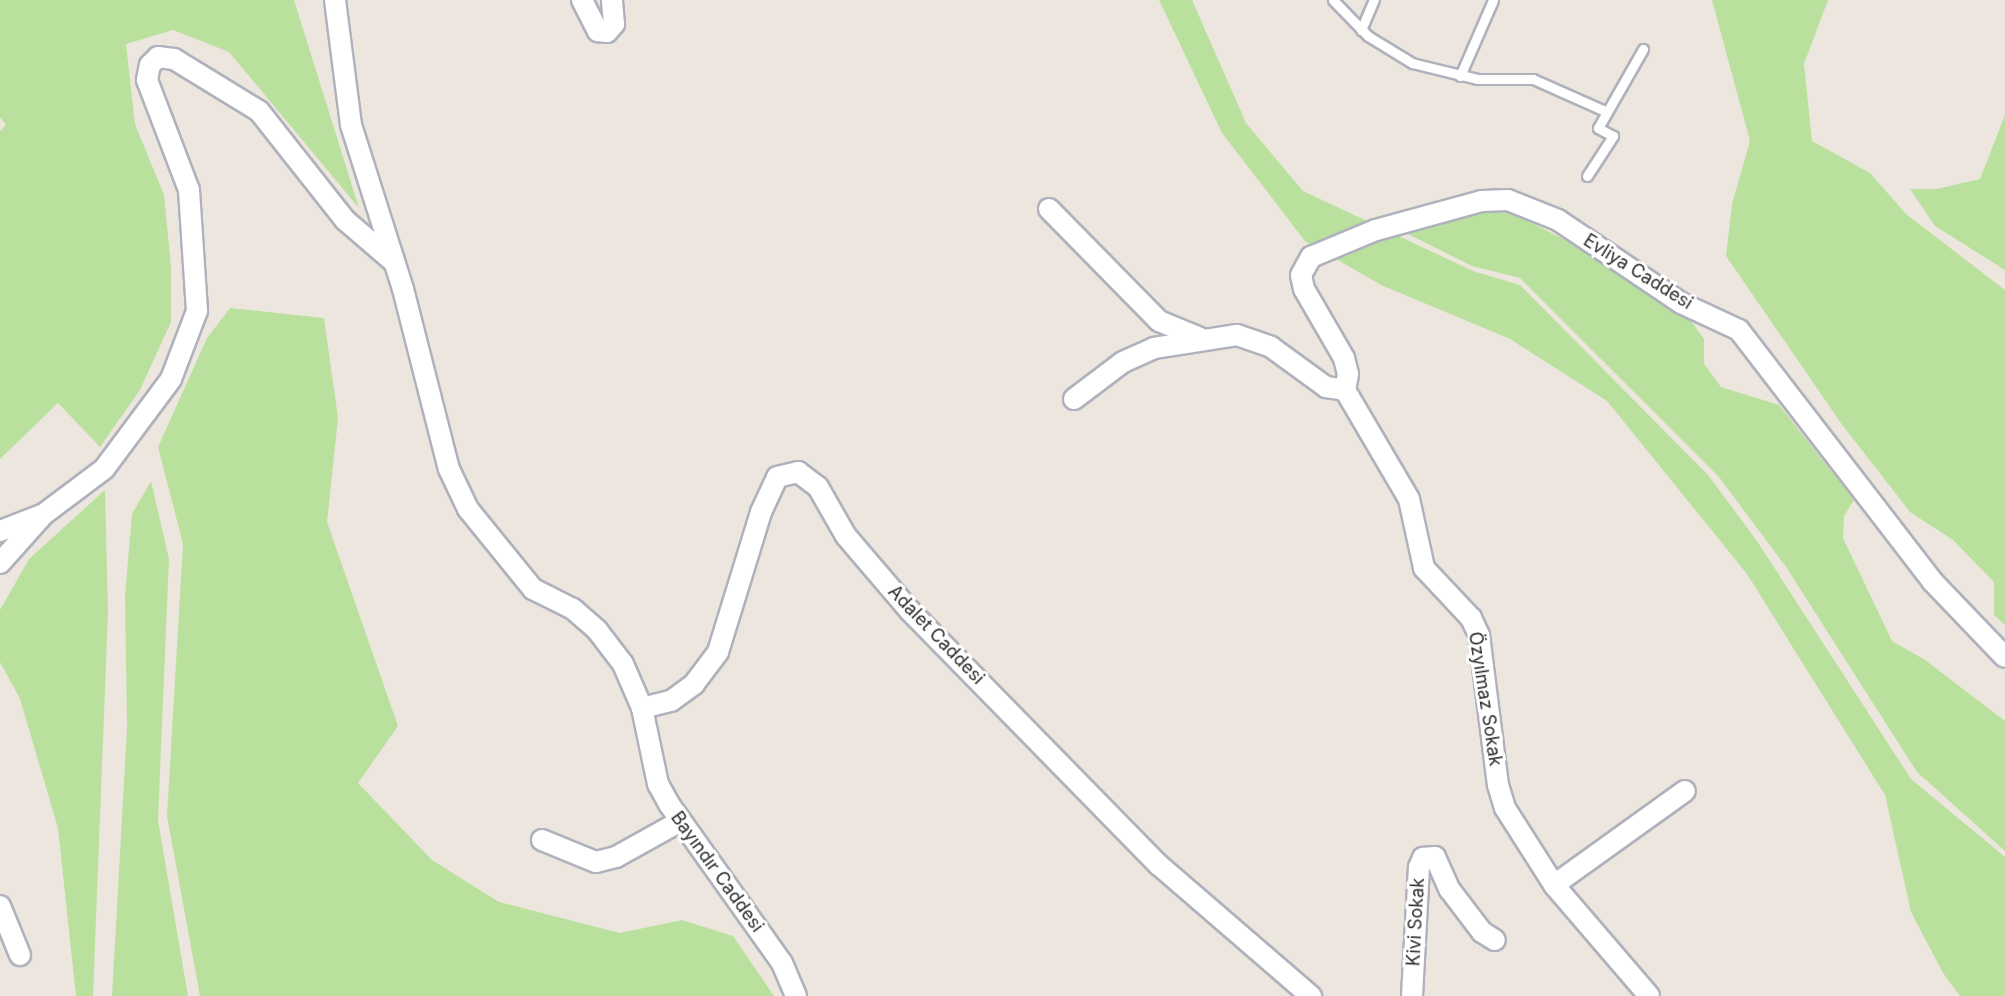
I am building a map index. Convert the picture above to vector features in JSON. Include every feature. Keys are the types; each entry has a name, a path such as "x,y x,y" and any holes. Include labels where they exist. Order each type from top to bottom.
{"street":[{"name":"Bayındır Caddesi","path":"335,0 351,125 394,262 449,469 468,510 533,589 573,609 597,630 622,664 642,708 658,784 679,822 783,963 796,996"},
{"path":"582,0 598,32 607,32 614,24 612,0"},
{"path":"0,563 44,514 104,469 171,379 196,311 189,190 147,80 150,65 158,57 174,59 259,111 345,220 394,262"},
{"name":"Evliya Caddesi","path":"1345,390 1348,374 1344,358 1304,289 1301,275 1311,257 1376,230 1482,201 1508,200 1558,220 1681,303 1739,330 1932,581 2005,657"},
{"path":"1049,209 1159,321 1202,339"},
{"path":"1074,399 1124,362 1154,348 1236,335 1255,340 1326,387 1345,390"},
{"name":"Özyılmaz Sokak","path":"1345,390 1409,499 1424,568 1471,618 1479,635 1498,785 1505,808 1554,885 1649,996"},
{"name":"Adalet Caddesi","path":"642,708 671,700 694,684 718,652 761,512 777,477 798,472 818,487 846,536 910,611 1159,864 1311,996"},
{"path":"0,531 44,514"},
{"path":"1554,885 1685,790"},
{"path":"542,840 596,862 616,857 679,822"},
{"name":"Kivi Sokak","path":"1412,996 1419,867 1423,858 1435,857 1450,890 1482,932 1495,940"},
{"path":"0,906 20,955"}],"lane":[{"path":"1333,0 1361,30 1412,63 1460,76 1533,79 1607,112"},
{"path":"1361,30 1374,0"},
{"path":"1460,76 1494,0"},
{"path":"1587,176 1613,136 1598,128 1643,49"}],"green space":[{"path":"0,0 294,0 359,208 229,52 173,30 126,44 135,124 164,195 171,266 171,322 140,390 100,447 58,403 0,459 0,131 6,125 0,117"},
{"path":"1159,0 1192,0 1246,123 1303,191 1473,271 1520,285 1708,475 1757,541 1911,779 2005,857 2005,996 1960,996 1943,973 1911,912 1885,795 1747,574 1607,401 1510,339 1381,285 1305,241 1222,133"},
{"path":"1712,0 1828,0 1804,64 1812,141 1870,173 1906,214 2005,290 2005,625 1994,615 1994,582 1953,540 1910,512 1843,426 1726,256 1732,204 1750,141"},
{"path":"2005,115 2005,270 1935,226 1910,189 1937,189 1980,179"},
{"path":"1507,210 1563,239 1689,318 1704,339 1704,364 1721,387 1779,405 1854,500 1844,516 1843,538 1892,641 1925,660 2005,721 2005,851 1917,772 1786,567 1719,477 1520,278 1472,266 1402,231 1468,215"},
{"path":"230,308 324,318 338,418 327,522 398,726 358,783 432,860 499,902 620,933 682,920 733,936 774,996 200,996 167,816 183,544 158,447 207,338"},
{"path":"151,481 169,559 158,820 188,996 112,996 127,727 125,596 132,514"},
{"path":"105,490 108,612 93,996 76,996 58,828 20,699 0,662 0,610 29,559"}]}
